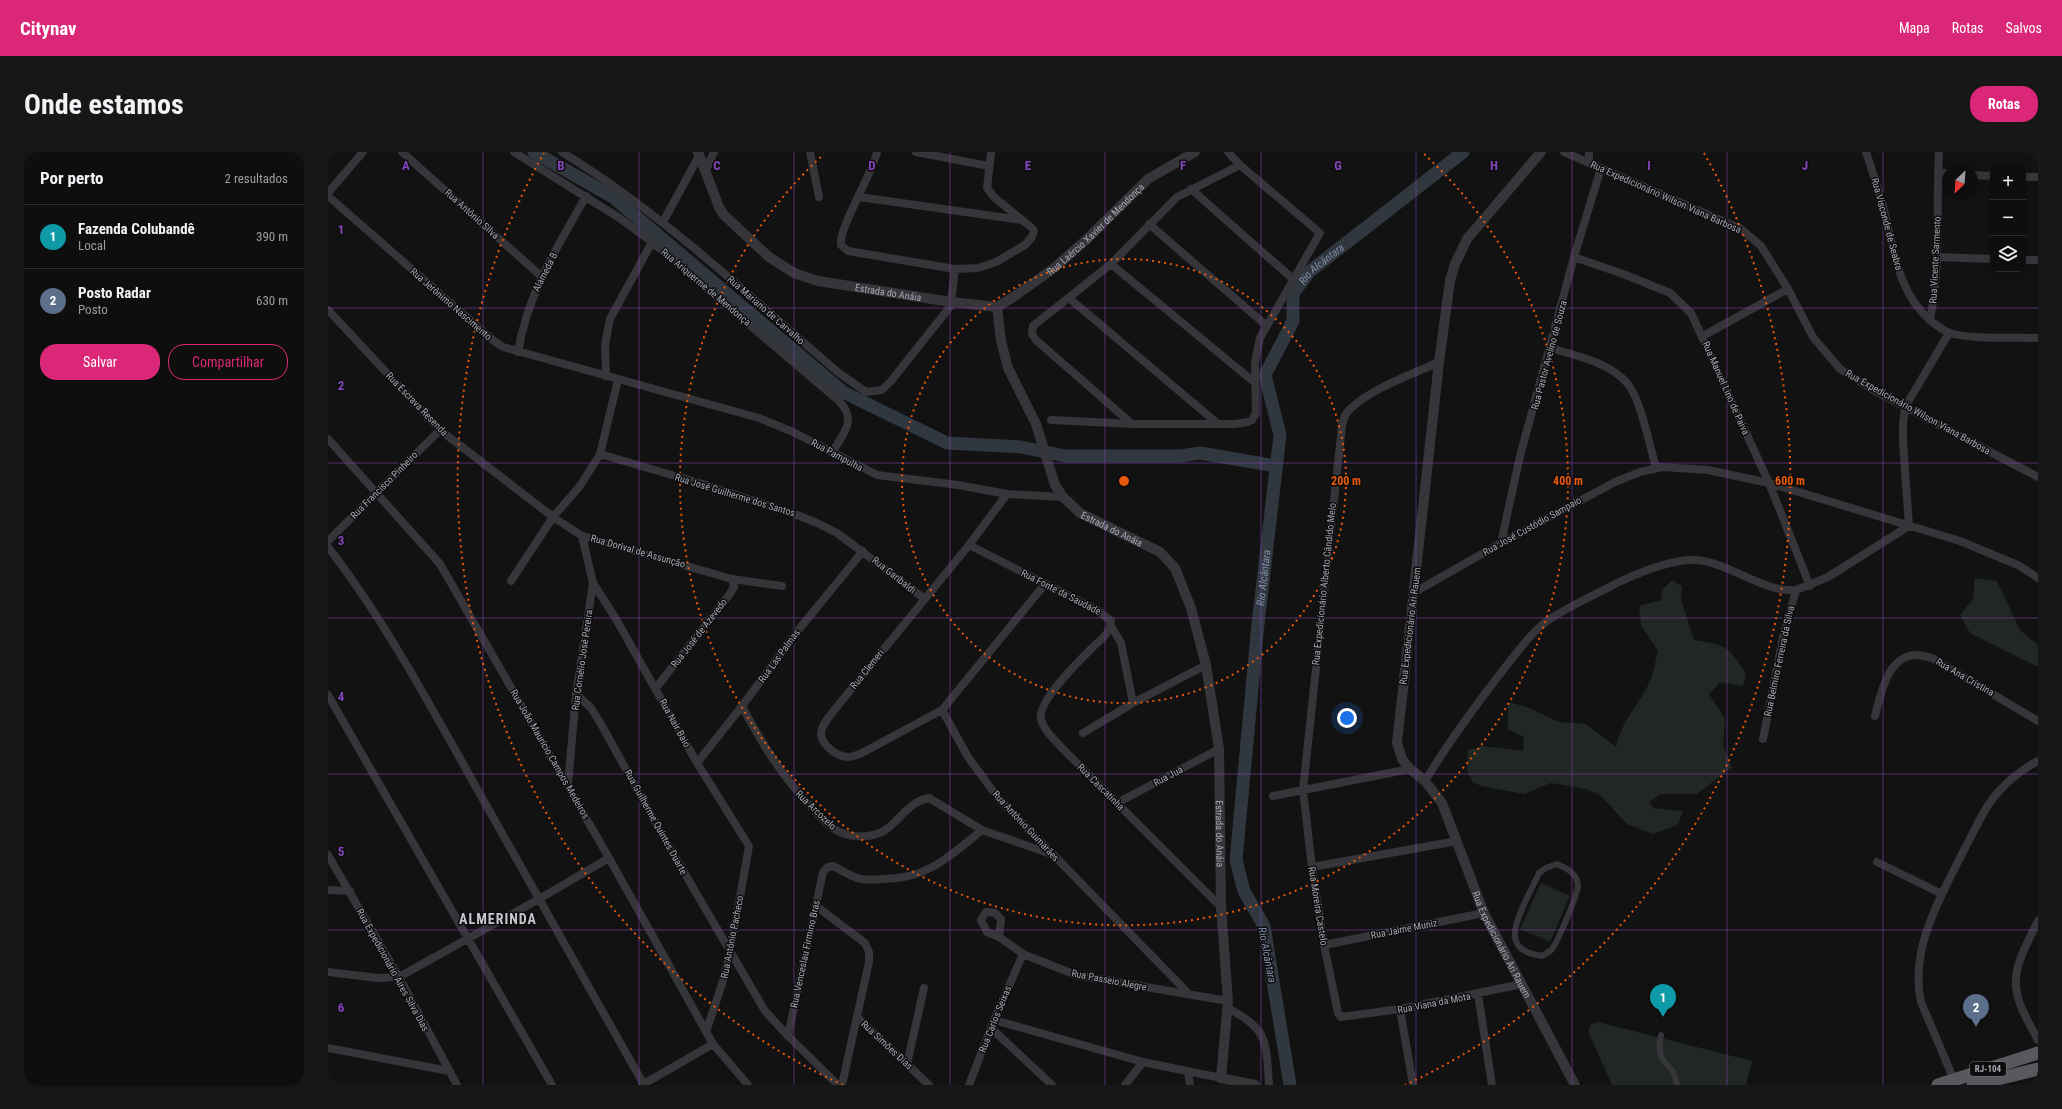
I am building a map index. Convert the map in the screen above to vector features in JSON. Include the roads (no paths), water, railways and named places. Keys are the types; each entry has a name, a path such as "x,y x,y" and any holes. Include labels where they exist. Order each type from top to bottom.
{"highway":[{"name":"RJ-104","path":"1938,1085 2038,1053"},
{"name":"RJ-104","path":"1973,1085 2038,1069"}],"street":[{"path":"328,195 363,152"},
{"name":"Rua Antônio Silva","path":"402,152 542,276"},
{"name":"Rua Ariquerme de Mendonça","path":"514,152 586,196 652,242 824,387 846,408 850,417 849,422 832,453"},
{"name":"Rua Mariano de Carvalho","path":"562,152 606,178 663,222 839,373 866,392 882,390 891,381 952,303"},
{"path":"705,172 714,152"},
{"path":"810,152 819,197"},
{"path":"876,152 859,197 841,234 841,244 844,249 848,251 955,269 978,268 996,262 1025,245 1032,237 1034,231 995,198 987,188 991,152"},
{"path":"916,152 989,166"},
{"path":"1051,420 1132,424 1235,424 1252,420 1257,407 1254,382 1257,350 1260,338 1320,233 1240,165 1228,152"},
{"name":"Rua Expedicionário Ari Rauem","path":"1541,152 1476,226 1460,252 1450,281 1439,362 1397,743 1402,760 1410,769 1425,781 1442,803 1484,913 1576,1085"},
{"name":"Rua Expedicionário Wilson Viana Barbosa","path":"1564,152 1742,229 1762,246 1788,289 1813,337 1840,369 1906,407 2038,477"},
{"path":"1589,152 1589,163"},
{"name":"Rua Visconde de Seabra","path":"1866,152 1884,209 1895,261 1909,294 1930,320 1949,333"},
{"name":"Rua Vicente Sarmento","path":"1930,320 1934,302 1939,152"},
{"name":"Rua Laércio Xavier de Mendonça","path":"997,306 1015,296 1054,268 1086,240 1148,179 1187,153"},
{"path":"663,222 698,154"},
{"name":"Estrada do Anáia","path":"698,154 724,215 769,257 794,273 822,282 952,303 997,306 1001,341 1008,368 1036,424 1055,485 1063,497 1080,513 1160,552 1175,568 1191,608 1206,665 1219,749 1221,907 1227,1004 1221,1078"},
{"path":"1132,424 1036,340 1031,330 1035,322 1069,298 1111,264 1149,224 1178,197 1240,165"},
{"name":"Rua Pastor Avelino de Souza","path":"1501,543 1520,456 1551,348 1574,257 1601,168"},
{"path":"1978,175 1990,176"},
{"path":"2026,177 2038,177"},
{"path":"1191,189 1293,278"},
{"name":"Rua Jerônimo Nascimento","path":"328,195 494,342 518,352 618,380"},
{"name":"Alameda B","path":"518,352 524,319 542,276 586,196"},
{"path":"859,197 1022,220"},
{"path":"1149,224 1267,326"},
{"path":"606,376 605,345 610,318 652,242"},
{"name":"Rua Manuel Lino de Paiva","path":"1574,257 1633,277 1670,293 1691,313 1703,336 1769,483 1810,586"},
{"path":"1936,257 1990,259"},
{"path":"2026,260 2038,260"},
{"path":"1111,264 1254,382"},
{"path":"952,303 955,269"},
{"path":"1703,336 1788,289"},
{"path":"1069,298 1217,423"},
{"name":"Rua Escrava Resenda","path":"328,310 440,430 553,517"},
{"path":"1909,526 1903,442 1903,425 1906,407 1949,333 2038,338"},
{"path":"1551,348 1602,365 1626,382 1635,396 1656,467"},
{"name":"Rua Expedicionário Alberto Cândido Melo","path":"1303,790 1327,550 1343,421 1350,410 1363,399 1392,383 1439,362"},
{"path":"511,581 553,517 580,486 600,454 618,380"},
{"name":"Rua Pampulha","path":"618,380 759,418 793,432 877,475 958,485 1007,494 1063,497"},
{"name":"Rua Francisco Pinheiro","path":"328,541 440,430"},
{"name":"Rua João Maurício Campos Medeiros","path":"328,439 440,564 609,858 713,1044 748,1085"},
{"name":"Rua José Guilherme dos Santos","path":"600,454 706,485 798,515 836,533 863,552"},
{"name":"Rua José Custódio Sampaio","path":"1414,592 1501,543 1615,482 1656,467 1684,467 1708,470 1769,483 1909,526"},
{"name":"Rua Clemeri","path":"942,710 854,756 847,757 834,752 824,741 821,733 824,725 835,709 969,545 1007,494"},
{"name":"Rua Dorival de Assunção","path":"553,517 582,536 730,578 782,586"},
{"path":"1425,781 1458,730 1527,640 1550,619 1580,602 1631,577 1659,567 1694,560 1716,565 1781,590 1796,590 1810,586 1828,577 1909,526 1960,541 2020,566 2038,578"},
{"name":"Rua Cornélio José Pereira","path":"568,786 576,694 593,583 582,536"},
{"name":"Rua Fonte da Saudade","path":"969,545 1108,617 1112,622 1111,626 1121,643 1133,703"},
{"path":"328,547 349,574 442,726 643,1085 713,1044"},
{"name":"Rua Garibaldi","path":"863,552 925,599"},
{"name":"Rua Las Palmas","path":"697,763 742,706 800,628 863,552"},
{"name":"Rua José de Azevedo","path":"656,688 729,595 734,587 730,578"},
{"name":"Rua Nair Baio","path":"593,583 616,618 697,763 747,840 749,846 746,864"},
{"path":"942,710 1045,584"},
{"name":"Rua Belmiro Ferreira da Silva","path":"1763,739 1781,644 1796,590"},
{"name":"Rua Cascatinha","path":"1111,626 1107,634 1084,656 1047,698 1041,711 1041,719 1045,728 1063,749 1221,907"},
{"name":"Rua Ana Cristina","path":"1875,716 1884,685 1892,668 1903,658 1916,655 1932,658 2038,721"},
{"path":"1083,733 1133,703 1206,665"},
{"name":"Rua Guilherme Quintes Duarte","path":"576,694 591,708 601,724 730,953 765,1011 838,1085"},
{"path":"328,695 552,1085"},
{"name":"Rua Arcozelo","path":"742,706 767,752 781,773 810,806 836,830 859,837 875,835 888,829 913,803 928,798 982,830 1052,854"},
{"name":"Rua Antônio Guimarães","path":"942,710 968,757 998,798 1189,994"},
{"name":"Rua Juá","path":"1117,803 1219,749"},
{"path":"1954,1080 1921,1002 1918,977 1924,941 1942,894 1983,814 1999,791 2019,771 2038,761"},
{"path":"1273,796 1410,769"},
{"name":"Rua Moreira Castelo","path":"1303,790 1312,867 1324,945 1338,1013 1345,1017"},
{"name":"Rua Venceslau Firmino Bras","path":"788,1036 825,868 831,866 859,879 867,880 914,876 926,871 943,860 982,830"},
{"path":"1312,867 1456,841"},
{"name":"Rua Expedicionário Aires Silva Dias","path":"328,855 399,977 457,1085"},
{"path":"328,972 378,978 399,977 539,900 609,858"},
{"path":"1877,862 1942,894"},
{"name":"Rua Antônio Pacheco","path":"706,1032 722,984 730,953 746,864"},
{"path":"1557,864 1565,867 1574,874 1578,884 1576,897 1552,949 1542,956 1529,954 1520,947 1515,937 1517,924 1539,873 1546,868 1557,864"},
{"path":"328,890 350,891"},
{"name":"Rua Simões Dias","path":"816,906 867,946 869,962 857,1018 929,1085"},
{"name":"Rua Jaime Muniz","path":"1324,945 1484,913"},
{"path":"2038,922 2019,966 2016,985 2018,996 2038,1040"},
{"name":"Rua Passeio Alegre","path":"999,937 1023,954 1076,975 1189,994 1227,1004 1241,1014 1263,1035 1270,1085"},
{"name":"Rua Carlos Seixas","path":"969,1085 992,1024 1023,954"},
{"name":"Rua Viana da Mota","path":"1345,1017 1400,1010 1522,984"},
{"path":"908,1064 924,988"},
{"path":"1478,994 1492,1085"},
{"path":"1400,1010 1413,1085"},
{"path":"842,1085 857,1018"},
{"path":"992,1024 1143,1062 1256,1085"},
{"path":"992,1024 1052,1085"},
{"path":"1661,1035 1658,1048 1660,1056 1676,1076 1677,1085"},
{"path":"328,1048 449,1071"},
{"path":"1125,1085 1143,1062"},
{"path":"1188,1071 1190,1085"}],"waterway":[{"path":"534,152 613,197 843,392 947,443 1021,447 1065,456 1181,456 1200,453 1276,466"},
{"name":"Rio Alcântara","path":"1290,1085 1264,926 1244,891 1236,860 1258,624 1280,435 1265,375 1293,321 1293,294 1309,272 1463,152"}],"place":[{"name":"Fazenda Colubandê","path":"1663,1017"},
{"name":"Posto Radar","path":"1976,1027"}],"district":[{"name":"ALMERINDA","path":"498,919"}]}
